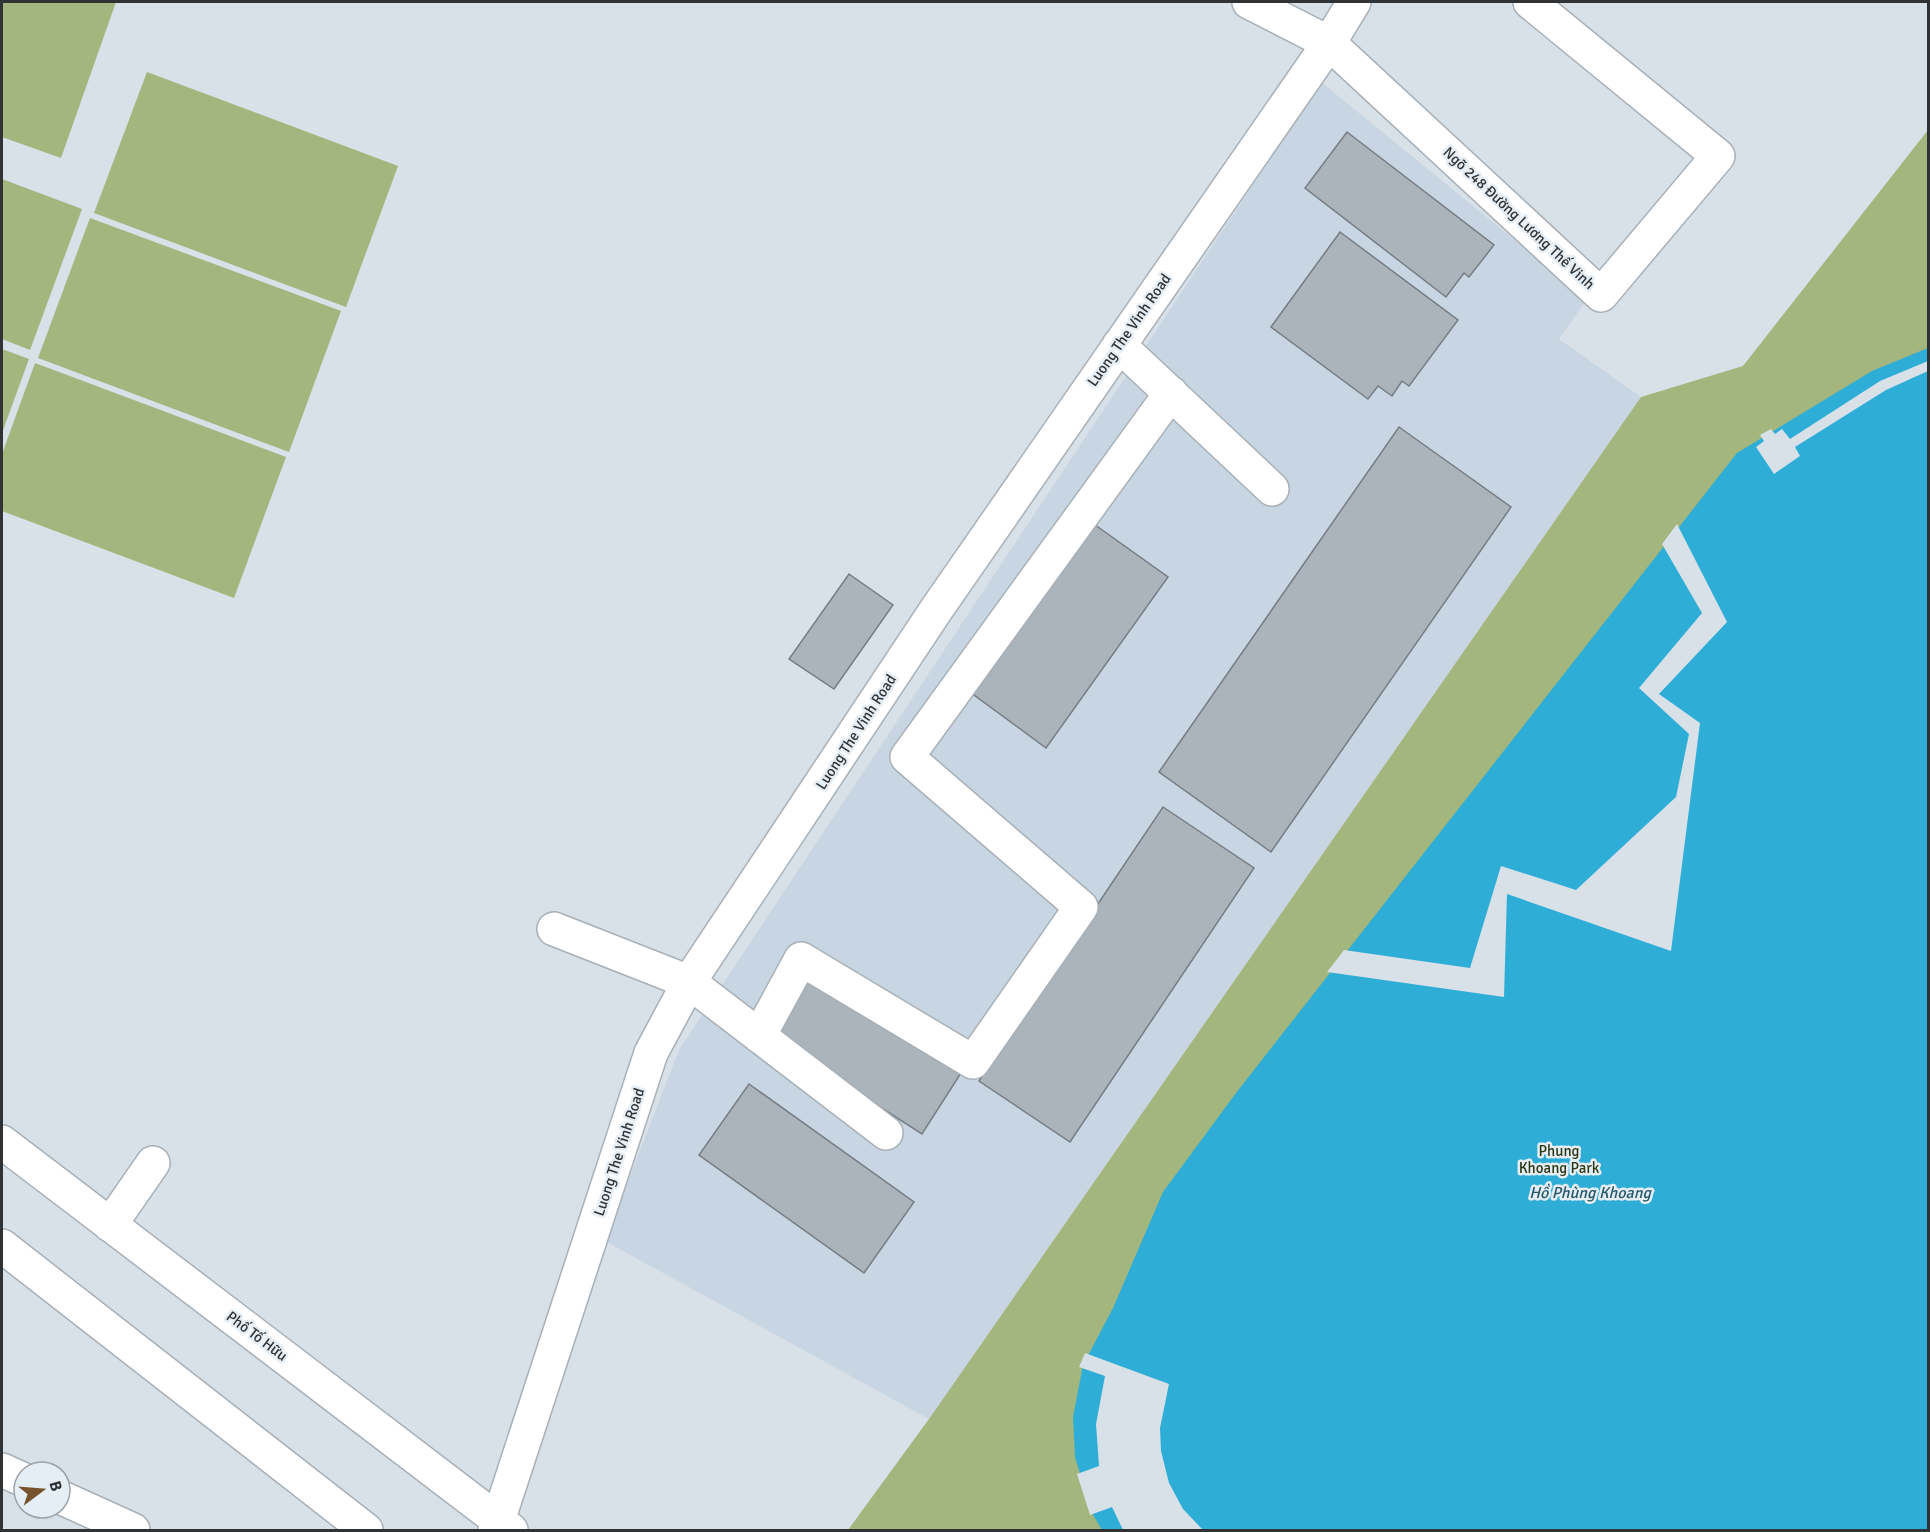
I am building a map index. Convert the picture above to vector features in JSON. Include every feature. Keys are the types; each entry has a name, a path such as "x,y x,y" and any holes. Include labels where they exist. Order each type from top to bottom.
{"street":[{"path":"1250,2 1329,44"},
{"name":"Luong The Vinh Road","path":"501,1527 651,1053 689,982 936,610 1329,44 1354,2"},
{"name":"Ngõ 248 Đường Lương Thế Vinh","path":"1329,44 1601,295 1718,156 1530,2"},
{"path":"1119,345 1272,489"},
{"path":"759,1036 801,959 973,1062 1081,907 907,757 1171,393"},
{"path":"554,929 689,982 886,1133"},
{"name":"Phố Tố Hữu","path":"2,1142 501,1527"},
{"path":"110,1225 153,1162"},
{"path":"2,1246 366,1530"},
{"path":"72,1502 133,1530"}],"shaded area":[{"path":"1321,82 1587,299 1559,339 1641,397 929,1419 605,1241 679,1050"}],"green space":[{"path":"2,2 116,2 61,158 2,137"},
{"path":"147,72 398,166 346,307 94,213"},
{"name":"Hồ Phùng Khoang","path":"1928,130 1928,1530 848,1530 929,1419 1641,397 1743,366"},
{"path":"2,179 82,209 30,350 2,339"},
{"path":"90,218 341,311 289,452 38,358"},
{"path":"2,349 29,359 2,433"},
{"path":"35,363 286,457 234,598 2,511 2,454"}],"water":[{"name":"Hồ Phùng Khoang","path":"1928,348 1928,1530 1102,1530 1092,1513 1075,1457 1073,1417 1083,1365 1113,1308 1163,1192 1236,1093 1737,453 1872,371"}],"pier":[{"path":"1928,361 1928,371 1886,390 1795,447 1800,456 1774,474 1756,447 1764,441 1760,435 1771,429 1775,434 1782,429 1790,439 1880,381"},
{"path":"1677,524 1727,622 1659,694 1700,723 1671,951 1507,894 1504,997 1327,972 1344,950 1470,968 1501,866 1576,890 1676,797 1689,734 1639,688 1702,613 1662,544"},
{"path":"1085,1353 1169,1384 1160,1428 1161,1451 1169,1483 1183,1509 1203,1530 1123,1530 1112,1507 1090,1515 1077,1474 1099,1466 1096,1424 1105,1376 1079,1367"}],"building":[{"path":"1347,132 1494,245 1469,277 1464,273 1446,297 1305,188"},
{"path":"1340,232 1458,320 1409,386 1402,381 1392,396 1378,386 1368,399 1271,327"},
{"path":"1399,427 1511,507 1271,852 1159,772"},
{"path":"1091,522 1168,577 1046,748 970,692"},
{"path":"849,574 893,605 834,689 789,659"},
{"path":"1163,807 1254,868 1070,1142 979,1081"},
{"path":"810,975 961,1073 922,1134 771,1037"},
{"path":"749,1084 914,1202 864,1273 699,1155"}],"park label":[{"name":"Phung Khoang Park","path":"1559,1160"}]}
